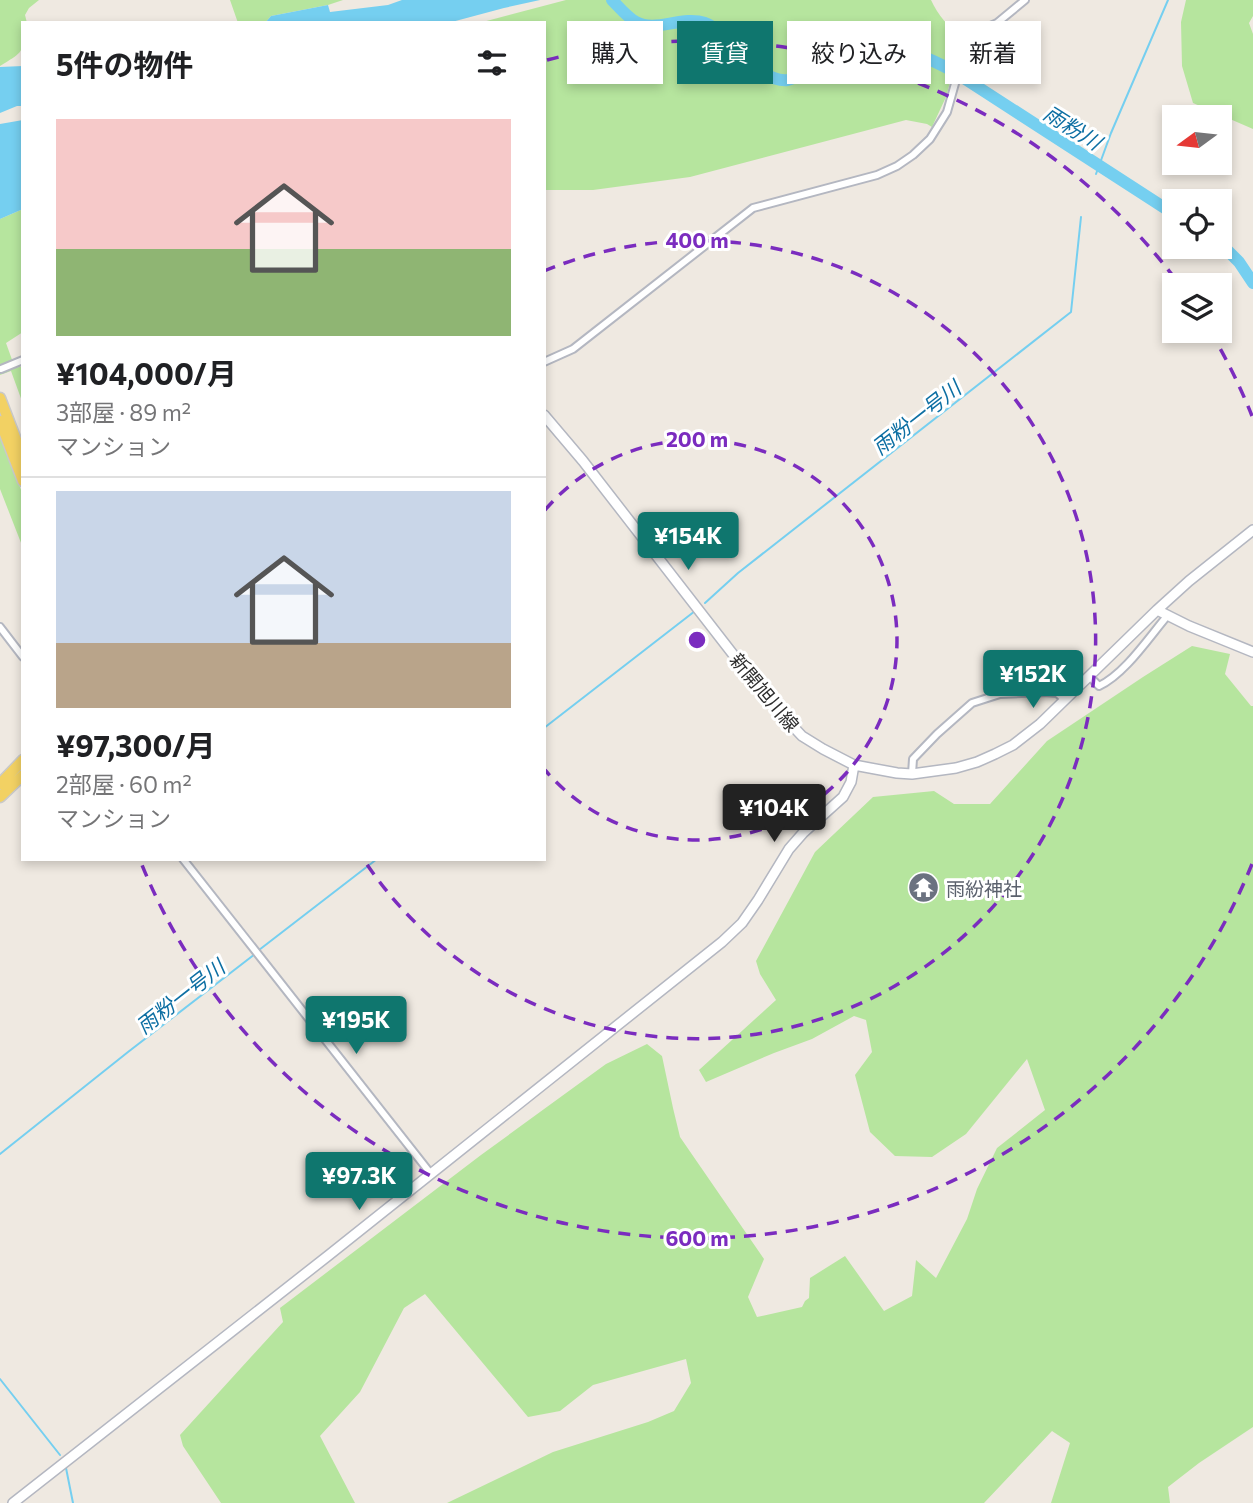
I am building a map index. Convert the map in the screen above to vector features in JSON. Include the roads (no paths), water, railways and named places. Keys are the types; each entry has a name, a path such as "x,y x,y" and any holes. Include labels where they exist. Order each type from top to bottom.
{"main road":[{"path":"0,398 21,453"},
{"path":"0,421 21,476"},
{"path":"0,784 21,763"},
{"path":"0,797 21,777"}],"street":[{"path":"546,361 573,349 753,208 867,178 897,166 913,155 930,139 950,106 965,48 971,37 997,23 1025,0"},
{"path":"1,369 21,361"},
{"name":"新開旭川線","path":"546,417 583,461 776,710 802,736 823,749 854,765 897,773 912,774 956,768 995,754 1013,744 1040,724 1189,581 1253,530"},
{"path":"1157,610 1253,652"},
{"path":"1089,676 1099,685 1109,681 1168,615"},
{"path":"0,627 21,654"},
{"path":"912,774 913,759 972,703 1000,694 1044,692 1057,694 1065,700"},
{"path":"13,1503 722,942 743,923 789,849 843,797 854,765"},
{"path":"185,861 431,1174"}],"water":[{"path":"402,0 540,0 455,21 267,21 271,16 328,5 330,12 388,5"},
{"path":"21,66 21,106 0,113 0,67"},
{"path":"21,120 21,210 0,219 0,124"}],"waterway":[{"name":"雨粉川","path":"612,0 629,17 644,25 687,21 705,23 726,37 763,72 778,79 788,80 868,53 885,51 918,55 953,71 1162,206"},
{"name":"雨粉一号川","path":"1096,174 1168,0"},
{"name":"雨粉一号川","path":"705,603 738,573 1071,312 1081,217"},
{"name":"雨粉川","path":"1232,255 1253,283"},
{"name":"雨粉一号川","path":"546,726 695,611"},
{"name":"雨粉一号川","path":"259,950 374,861"},
{"name":"雨粉一号川","path":"0,1154 255,954"},
{"path":"0,1379 60,1455"},
{"path":"66,1468 73,1503"}],"place":[{"name":"雨紛神社","path":"923,888"}]}
